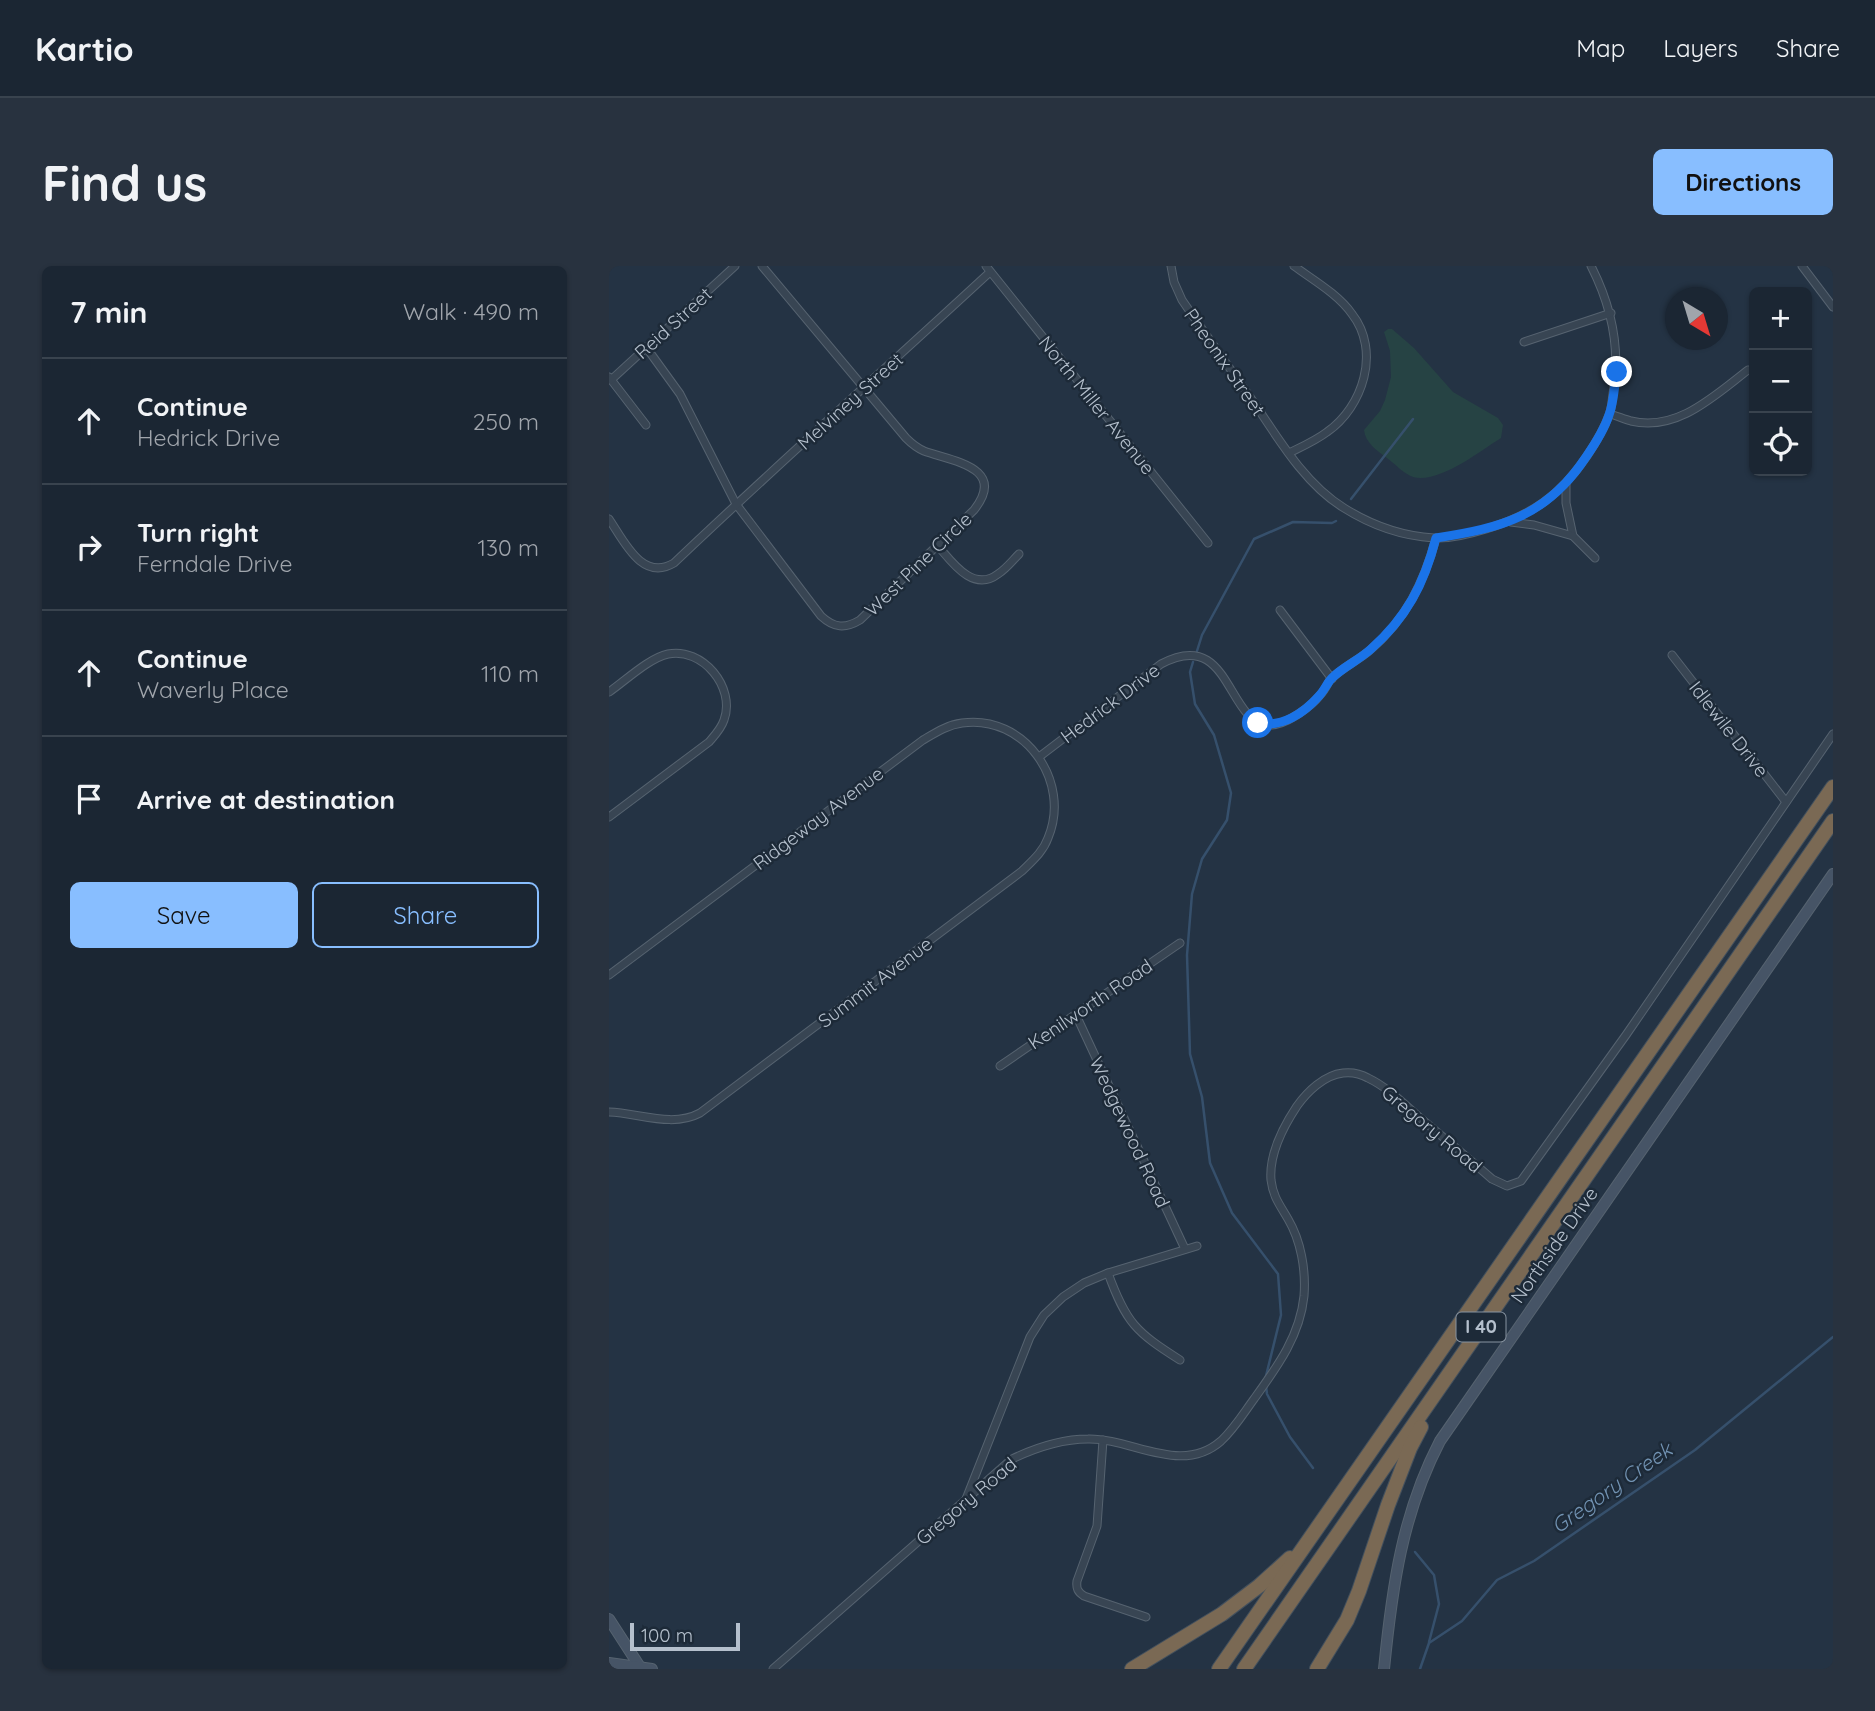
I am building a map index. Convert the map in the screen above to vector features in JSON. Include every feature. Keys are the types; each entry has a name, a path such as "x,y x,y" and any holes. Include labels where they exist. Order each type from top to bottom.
{"highway":[{"name":"I 40","path":"1219,1669 1833,787"},
{"name":"I 40","path":"1244,1669 1833,821"},
{"path":"1317,1669 1347,1620 1410,1448 1438,1394 1471,1342"},
{"path":"1132,1669 1222,1614 1259,1586 1293,1555 1323,1520"}],"street":[{"name":"Reid Street","path":"610,378 735,266"},
{"name":"West Pine Circle","path":"646,347 680,394 736,504 821,616 829,624 840,627 860,620 974,510 982,500 984,488 981,477 974,467 914,446 906,439 762,266"},
{"name":"Pheonix Street","path":"1171,266 1182,300 1289,453 1313,482 1342,507 1371,523 1403,533 1436,538 1473,533 1510,522"},
{"path":"1289,453 1328,431 1346,413 1360,391 1367,367 1367,347 1352,313 1294,266"},
{"path":"1510,522 1544,503 1566,484 1595,443 1610,414 1617,372 1616,342 1611,313 1591,266"},
{"path":"1803,266 1833,307"},
{"name":"Melviney Street","path":"609,519 643,564 657,569 674,563 864,389 988,269"},
{"name":"North Miller Avenue","path":"988,269 1208,543"},
{"path":"1524,342 1611,313"},
{"path":"1610,414 1632,421 1655,423 1678,418 1698,407 1748,370"},
{"path":"610,378 646,425"},
{"path":"1566,484 1566,503 1573,536"},
{"path":"1510,522 1534,525 1573,536 1595,558"},
{"name":"Hedrick Drive","path":"1039,757 1161,664 1174,657 1187,655 1201,657 1213,664 1248,715 1258,723 1271,726 1290,719 1306,709 1321,695 1332,679 1369,651 1404,615 1428,567 1436,538"},
{"path":"938,546 967,577 985,580 995,577 1019,554"},
{"path":"1280,610 1332,679"},
{"path":"609,692 651,661 667,654 683,653 699,659 712,670 724,691 727,705 725,719 709,742 609,817"},
{"name":"Idlewile Drive","path":"1672,655 1786,802"},
{"name":"Ridgeway Avenue","path":"609,975 941,729 963,723 985,723 1006,729 1024,741 1039,757"},
{"name":"Gregory Road","path":"773,1669 1004,1465 1028,1451 1074,1440 1103,1440 1181,1456 1201,1452 1218,1443 1233,1429 1277,1367 1300,1320 1304,1268 1298,1243 1273,1192 1271,1177 1275,1150 1285,1126 1299,1103 1329,1076 1357,1073 1371,1079 1492,1179 1507,1186 1521,1181 1626,1035 1833,734"},
{"name":"Summit Avenue","path":"609,1112 674,1121 700,1113 1022,872 1037,857 1048,838 1054,818 1055,796 1049,775 1039,757"},
{"name":"Northside Drive","path":"1384,1669 1395,1574 1426,1467 1440,1441 1833,874"},
{"name":"Kenilworth Road","path":"1000,1066 1180,943"},
{"name":"Wedgewood Road","path":"1076,1015 1185,1249"},
{"path":"965,1500 1030,1337 1044,1315 1063,1297 1084,1283 1197,1246"},
{"path":"1108,1273 1126,1315 1138,1331 1180,1360"},
{"path":"1103,1440 1097,1526 1076,1587 1084,1596 1146,1617"},
{"path":"609,1619 644,1668"},
{"path":"609,1663 644,1668"}],"green space":[{"path":"1392,329 1414,348 1453,392 1498,418 1503,425 1501,438 1459,465 1435,476 1423,478 1406,474 1376,449 1369,442 1364,430 1380,411 1391,377 1390,351 1384,332"}],"waterway":[{"path":"1351,499 1413,419"},
{"path":"1197,651 1202,635 1254,539 1293,522 1336,521"},
{"path":"1193,662 1190,672 1195,704 1214,735 1231,793 1227,820 1202,859 1192,894 1187,955 1190,1054 1202,1097 1210,1163 1232,1213 1278,1274 1281,1315 1265,1380"},
{"name":"Gregory Creek","path":"1420,1669 1429,1643 1462,1621 1497,1580 1534,1561 1695,1450 1833,1337"},
{"path":"1266,1386 1267,1394 1290,1437 1313,1468"},
{"path":"1415,1552 1434,1575 1439,1604 1429,1642"}],"route":[{"path":"1258,723 1271,726 1306,709 1321,695 1332,679 1387,634 1404,615 1417,592 1436,538 1473,533 1510,522 1544,503 1566,484 1595,443 1610,414 1617,372"}]}
